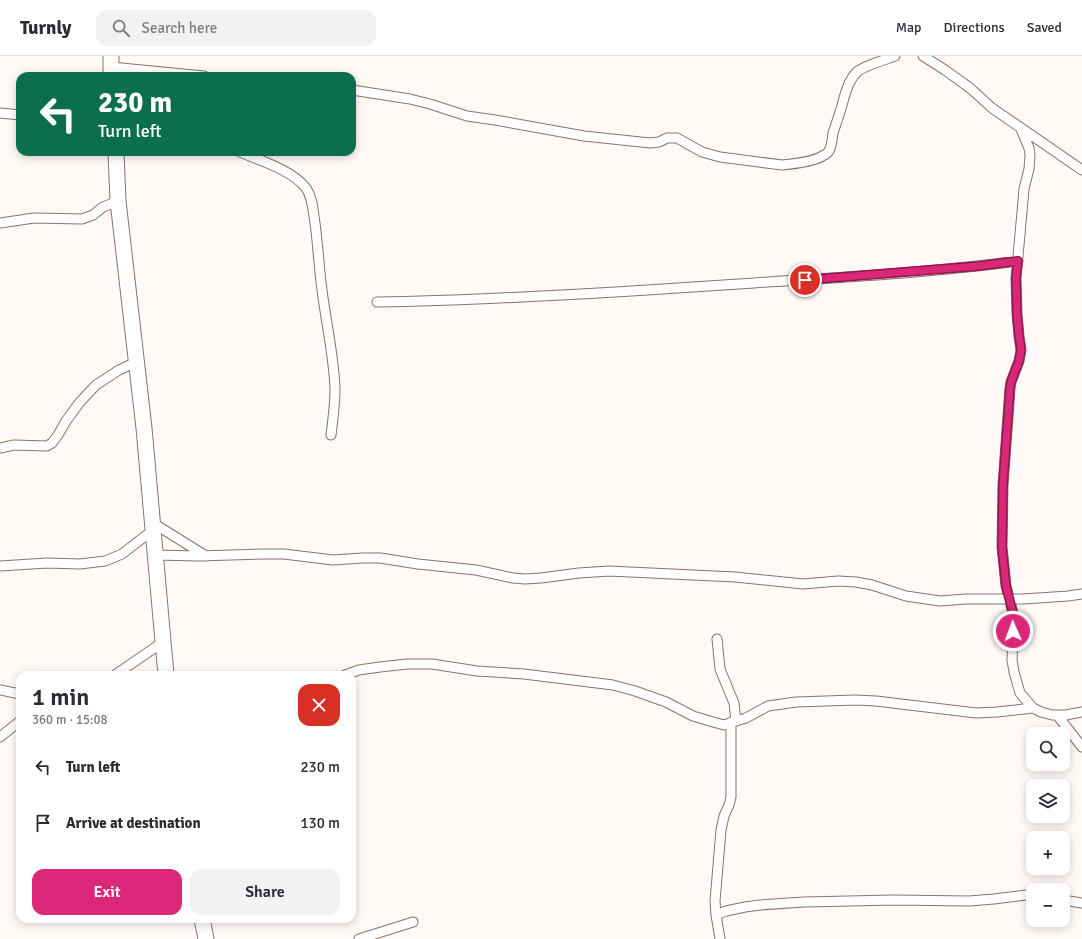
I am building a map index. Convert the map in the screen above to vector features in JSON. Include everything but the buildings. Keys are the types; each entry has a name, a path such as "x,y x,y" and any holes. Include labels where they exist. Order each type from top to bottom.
{"main road":[{"path":"116,156 118,201 144,428 166,671"},
{"path":"203,923 206,939"}],"street":[{"path":"879,56 892,57"},
{"path":"923,56 946,70 970,88 992,108 1082,170"},
{"path":"356,91 410,99 467,116 584,136 650,143 659,142 667,138 676,138 702,152 720,157 782,165 820,158 825,155 831,146 846,92 852,77 866,66 892,57"},
{"path":"111,66 167,72"},
{"path":"0,113 16,115"},
{"path":"1022,129 1030,155 1022,204 1016,278 1017,314 1021,350 1019,361 1012,376 1010,388 1003,485 1002,547 1006,586 1014,617 1012,660 1020,693 1033,708 1052,715 1082,712"},
{"path":"249,156 294,176 305,187 311,198 335,388 331,434"},
{"path":"0,223 34,218 82,219 103,207 118,201"},
{"path":"377,302 522,298 707,287 897,273 1018,261"},
{"path":"0,448 14,445 47,446 52,443 80,402 96,385 119,370 136,362"},
{"path":"0,566 47,563 80,564 105,561 122,554 153,526 206,556"},
{"path":"155,555 206,556 284,554 333,560 380,558 418,564 476,570 525,579 609,571 735,577 803,584 838,581 856,582 872,585 906,596 940,601 966,599 1030,599 1082,594"},
{"path":"717,639 720,669 734,703 731,797 721,830 715,901 720,939"},
{"path":"122,671 163,642"},
{"path":"356,671 407,664 432,664 477,671 524,674 612,685 636,691 666,702 693,716 724,725 746,718 768,706 796,702 862,700 976,713 1033,708"},
{"path":"0,690 16,693"},
{"path":"1058,715 1082,747"},
{"path":"0,737 16,723"},
{"path":"716,915 745,907 804,902 900,900 963,901 994,900 1026,895"},
{"path":"1070,901 1082,903"},
{"path":"359,939 413,922"}],"route":[{"path":"805,280 979,266 1018,261 1016,278 1017,314 1021,350 1010,388 1003,485 1002,547 1006,586 1014,617 1013,631"}]}
